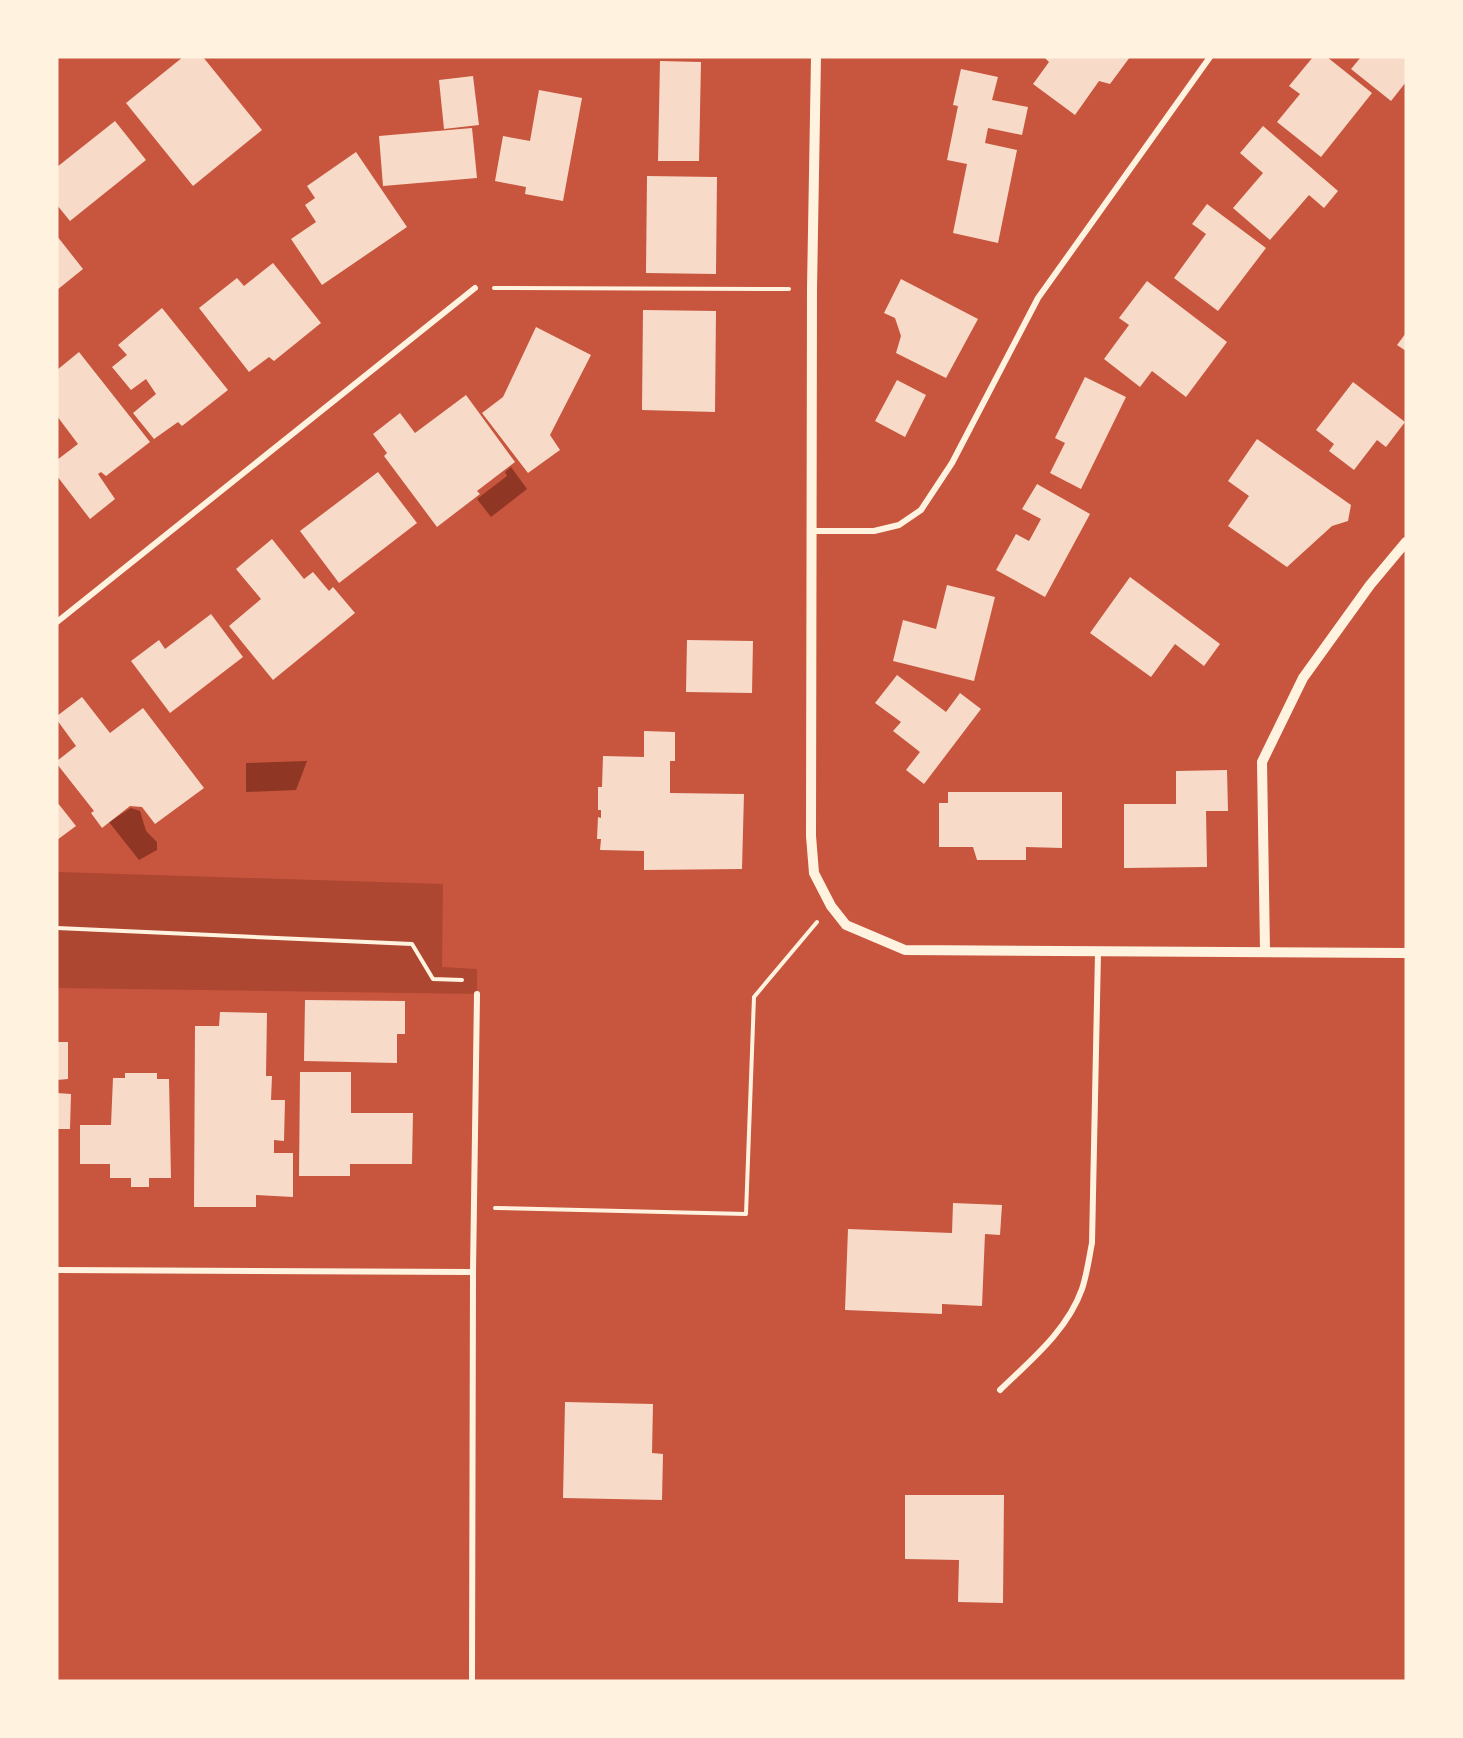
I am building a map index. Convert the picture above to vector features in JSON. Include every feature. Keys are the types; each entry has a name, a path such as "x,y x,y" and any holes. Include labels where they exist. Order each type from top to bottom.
{"street":[{"path":"816,57 812,289 811,836 814,873 831,906 846,924 905,950 1098,953 1265,951 1406,953"},
{"path":"812,531 874,531 899,525 921,510 952,464 1038,298 1210,57"},
{"path":"57,622 475,288"},
{"path":"1265,951 1262,762 1303,678 1370,585 1406,542"},
{"path":"1000,1390 1049,1344 1073,1308 1082,1288 1092,1243 1098,953"},
{"path":"472,1681 473,1272 477,994"},
{"path":"57,1270 473,1272"}],"path":[{"path":"475,288 812,289"},
{"path":"475,1208 746,1214 754,997 831,906"},
{"path":"57,928 412,944 433,979 471,980 477,994"}],"shaded area":[{"path":"511,467 527,489 491,517 477,499 507,476 505,472"},
{"path":"307,761 296,790 246,792 246,763"},
{"path":"131,808 140,811 146,831 157,842 157,850 139,860 109,822"},
{"path":"57,872 443,884 442,967 477,969 477,994 57,988"}],"building":[{"path":"183,57 203,57 262,130 193,186 126,103"},
{"path":"1044,57 1130,57 1110,84 1099,81 1075,115 1033,84 1049,62"},
{"path":"1313,57 1327,57 1372,93 1321,157 1277,122 1300,94 1289,86"},
{"path":"1361,57 1406,57 1406,82 1391,101 1351,69"},
{"path":"660,61 701,62 699,161 658,161"},
{"path":"961,69 998,77 992,100 1028,107 1022,135 988,128 985,143 1017,150 998,243 953,233 967,164 947,160 958,106 953,105"},
{"path":"473,76 479,125 444,129 439,80"},
{"path":"539,90 582,98 563,201 525,194 526,187 495,181 503,136 530,141"},
{"path":"115,121 146,160 70,221 57,205 57,167"},
{"path":"1263,126 1338,191 1324,208 1309,195 1270,240 1233,208 1263,173 1240,153"},
{"path":"472,128 477,178 383,186 379,136"},
{"path":"356,152 407,227 322,285 291,239 316,222 305,205 315,198 307,186"},
{"path":"647,176 717,177 716,274 646,273"},
{"path":"1207,204 1266,248 1218,311 1174,278 1206,234 1192,224"},
{"path":"57,236 83,269 57,290"},
{"path":"273,263 321,323 274,361 269,357 249,372 199,308 237,278 244,286"},
{"path":"901,279 978,319 946,378 896,353 901,336 895,318 884,313"},
{"path":"1147,281 1227,342 1186,397 1152,371 1140,387 1104,359 1129,325 1119,318"},
{"path":"162,308 228,390 182,426 178,422 154,439 133,413 156,394 146,379 131,390 112,367 127,355 118,345"},
{"path":"643,310 716,311 715,412 642,410"},
{"path":"536,327 591,355 550,435 560,450 528,473 482,413 503,397"},
{"path":"1406,333 1406,351 1397,345"},
{"path":"79,352 150,442 106,476 101,472 98,474 115,499 90,519 57,476 57,460 78,444 57,416 57,370"},
{"path":"1085,377 1126,397 1081,489 1050,473 1065,443 1055,438"},
{"path":"897,380 926,395 905,437 875,421"},
{"path":"1353,382 1405,422 1386,447 1377,440 1354,470 1329,451 1334,444 1316,430"},
{"path":"466,395 515,462 477,491 480,494 437,527 384,456 387,453 373,434 400,413 415,433"},
{"path":"1257,439 1351,505 1348,521 1332,526 1287,567 1228,526 1249,496 1228,481"},
{"path":"378,472 417,523 339,583 300,531"},
{"path":"1037,484 1090,514 1045,597 996,570 1016,534 1029,541 1041,519 1022,509"},
{"path":"272,539 304,579 313,572 329,591 333,587 355,613 273,680 229,626 261,599 236,569"},
{"path":"1130,577 1220,644 1204,666 1175,644 1151,677 1090,633"},
{"path":"947,585 995,597 974,681 893,661 903,620 936,629"},
{"path":"211,614 243,657 170,713 131,661 159,640 165,649"},
{"path":"687,640 753,641 752,693 686,692"},
{"path":"897,675 946,712 960,693 981,709 924,784 906,770 920,752 893,731 901,722 875,703"},
{"path":"82,697 110,733 143,708 204,788 155,824 142,807 130,806 102,828 91,813 94,811 57,764 57,761 76,746 57,720 57,716"},
{"path":"644,731 675,732 675,761 670,761 670,793 744,794 742,869 644,870 644,851 600,850 601,839 597,839 598,817 601,818 601,810 598,810 598,787 602,787 603,756 644,757"},
{"path":"1227,770 1228,811 1206,811 1207,867 1124,868 1124,804 1176,804 1176,771"},
{"path":"948,792 1062,792 1062,848 1026,847 1026,860 977,860 973,847 939,847 939,803 948,803"},
{"path":"57,802 76,826 57,840"},
{"path":"305,1000 405,1001 405,1034 397,1034 397,1063 304,1061"},
{"path":"220,1012 267,1013 266,1076 272,1076 271,1100 285,1100 284,1141 274,1140 274,1153 293,1153 293,1197 256,1195 256,1207 194,1207 195,1026 219,1026"},
{"path":"57,1042 68,1042 68,1079 57,1080"},
{"path":"300,1072 351,1072 351,1113 413,1113 412,1164 350,1164 350,1176 299,1176"},
{"path":"125,1073 157,1073 157,1079 169,1079 171,1178 149,1178 149,1187 131,1187 131,1178 110,1178 110,1164 80,1164 80,1125 111,1125 113,1078 125,1078"},
{"path":"57,1093 71,1094 70,1129 57,1129"},
{"path":"953,1203 1002,1205 1000,1235 985,1234 982,1306 942,1304 942,1314 845,1310 848,1229 952,1233"},
{"path":"565,1402 653,1404 652,1453 663,1454 662,1500 563,1498"},
{"path":"905,1495 1004,1495 1003,1603 958,1602 959,1560 905,1559"}]}
